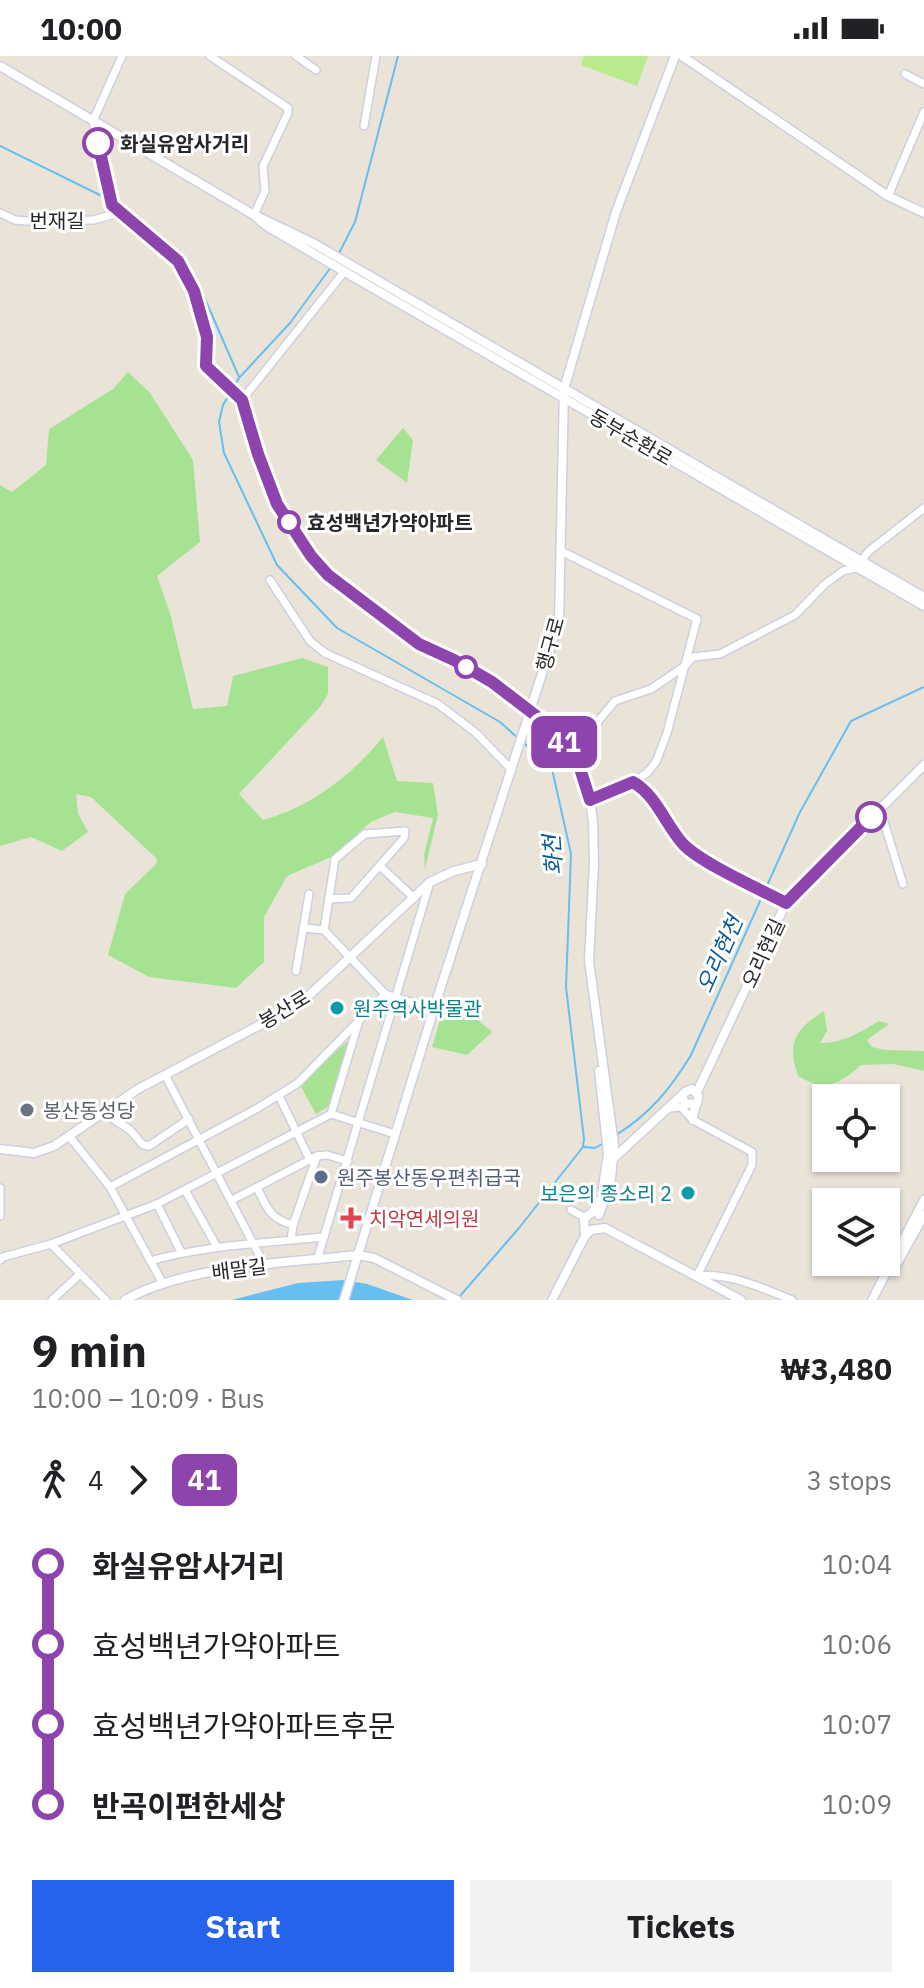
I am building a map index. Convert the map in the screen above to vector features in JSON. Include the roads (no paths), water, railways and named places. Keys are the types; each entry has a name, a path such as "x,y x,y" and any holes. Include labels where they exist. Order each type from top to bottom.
{"street":[{"path":"122,56 93,121 112,205 178,261 199,306 207,337 206,366 241,399 277,504 311,556 328,575 419,644 492,682 530,710 563,740 578,762 590,800 594,863 589,961 601,1058 599,1068 612,1157 611,1179 552,1300"},
{"path":"0,66 254,215 265,191 263,166 288,108 210,56"},
{"path":"296,56 316,70"},
{"path":"364,126 376,56"},
{"name":"행구로","path":"512,770 559,621 563,393 616,212 675,56"},
{"path":"682,56 888,196 924,212"},
{"path":"905,74 924,84"},
{"path":"888,196 924,112"},
{"name":"번재길","path":"0,213 26,221 93,220 119,213"},
{"name":"동부순환로","path":"254,215 265,225 312,247 924,606"},
{"path":"241,399 344,266"},
{"path":"563,740 595,725 615,701 651,689 693,657 720,654 795,615 834,577 858,565 869,551 924,508"},
{"path":"561,551 697,619 656,762 633,782 590,800"},
{"name":"동부순환로","path":"858,565 924,597"},
{"path":"270,580 303,630 325,653 438,704 476,733 512,770 344,1300"},
{"name":"오리현길","path":"697,1092 783,901 924,765"},
{"path":"633,782 649,794 683,844 700,857 783,901"},
{"path":"880,809 903,884"},
{"path":"324,930 335,859 365,834 405,831 404,838 351,898 344,901 329,899"},
{"name":"봉산로","path":"0,1149 34,1153 54,1146 165,1075 300,1004 430,882 454,871 482,864"},
{"path":"380,866 414,898"},
{"path":"317,1260 430,882"},
{"path":"296,971 309,894"},
{"path":"304,928 324,930 385,994 434,1009"},
{"path":"110,1187 200,1140 298,1083 385,994"},
{"path":"331,1114 359,1022"},
{"path":"612,1157 685,1092 717,1047"},
{"path":"165,1075 265,1266"},
{"path":"685,1092 697,1092 693,1120"},
{"path":"685,1092 684,1105 693,1120 752,1152 754,1160 697,1276"},
{"path":"279,1096 314,1158 291,1240"},
{"path":"669,1108 697,1103"},
{"path":"103,1112 130,1130 143,1145 149,1146 189,1119"},
{"path":"1,1256 51,1244 157,1204 331,1114 395,1134"},
{"path":"69,1136 110,1187 162,1282"},
{"path":"232,1200 314,1158 327,1155 348,1161"},
{"path":"0,1188 0,1216"},
{"path":"257,1188 270,1214 293,1225"},
{"path":"185,1190 217,1247"},
{"path":"874,1300 924,1200"},
{"path":"157,1204 181,1252"},
{"path":"571,1210 741,1300"},
{"path":"874,1300 924,1215"},
{"path":"150,1261 181,1252 217,1247 324,1237"},
{"path":"51,1244 106,1300"},
{"name":"배말길","path":"125,1300 162,1282 358,1255 374,1258 457,1300"},
{"path":"52,1300 79,1275"},
{"path":"697,1276 714,1275 748,1282 792,1300"}],"water":[{"path":"344,1280 367,1284 413,1300 232,1300 298,1283"}],"waterway":[{"path":"338,255 355,222 398,56"},
{"path":"0,146 108,199"},
{"path":"117,204 179,252 195,276 239,377"},
{"name":"화천","path":"331,267 290,323 239,378 223,405 219,422 224,453 277,565 337,628 500,722 519,739"},
{"name":"오리현천","path":"616,1135 659,1100 691,1055 800,812 851,721 924,687"},
{"name":"화천","path":"460,1296 583,1147 584,1139 566,987 571,854 552,769 524,743"},
{"name":"오리현천","path":"584,1147 595,1148 604,1143"}],"place":[{"name":"화실유암사거리","path":"98,143"},
{"name":"효성백년가약아파트","path":"289,522"},
{"name":"원주역사박물관","path":"337,1008"},
{"name":"봉산동성당","path":"27,1110"},
{"name":"원주봉산동우편취급국","path":"321,1177"},
{"name":"보은의 종소리 2","path":"688,1193"},
{"name":"치악연세의원","path":"351,1218"}]}
